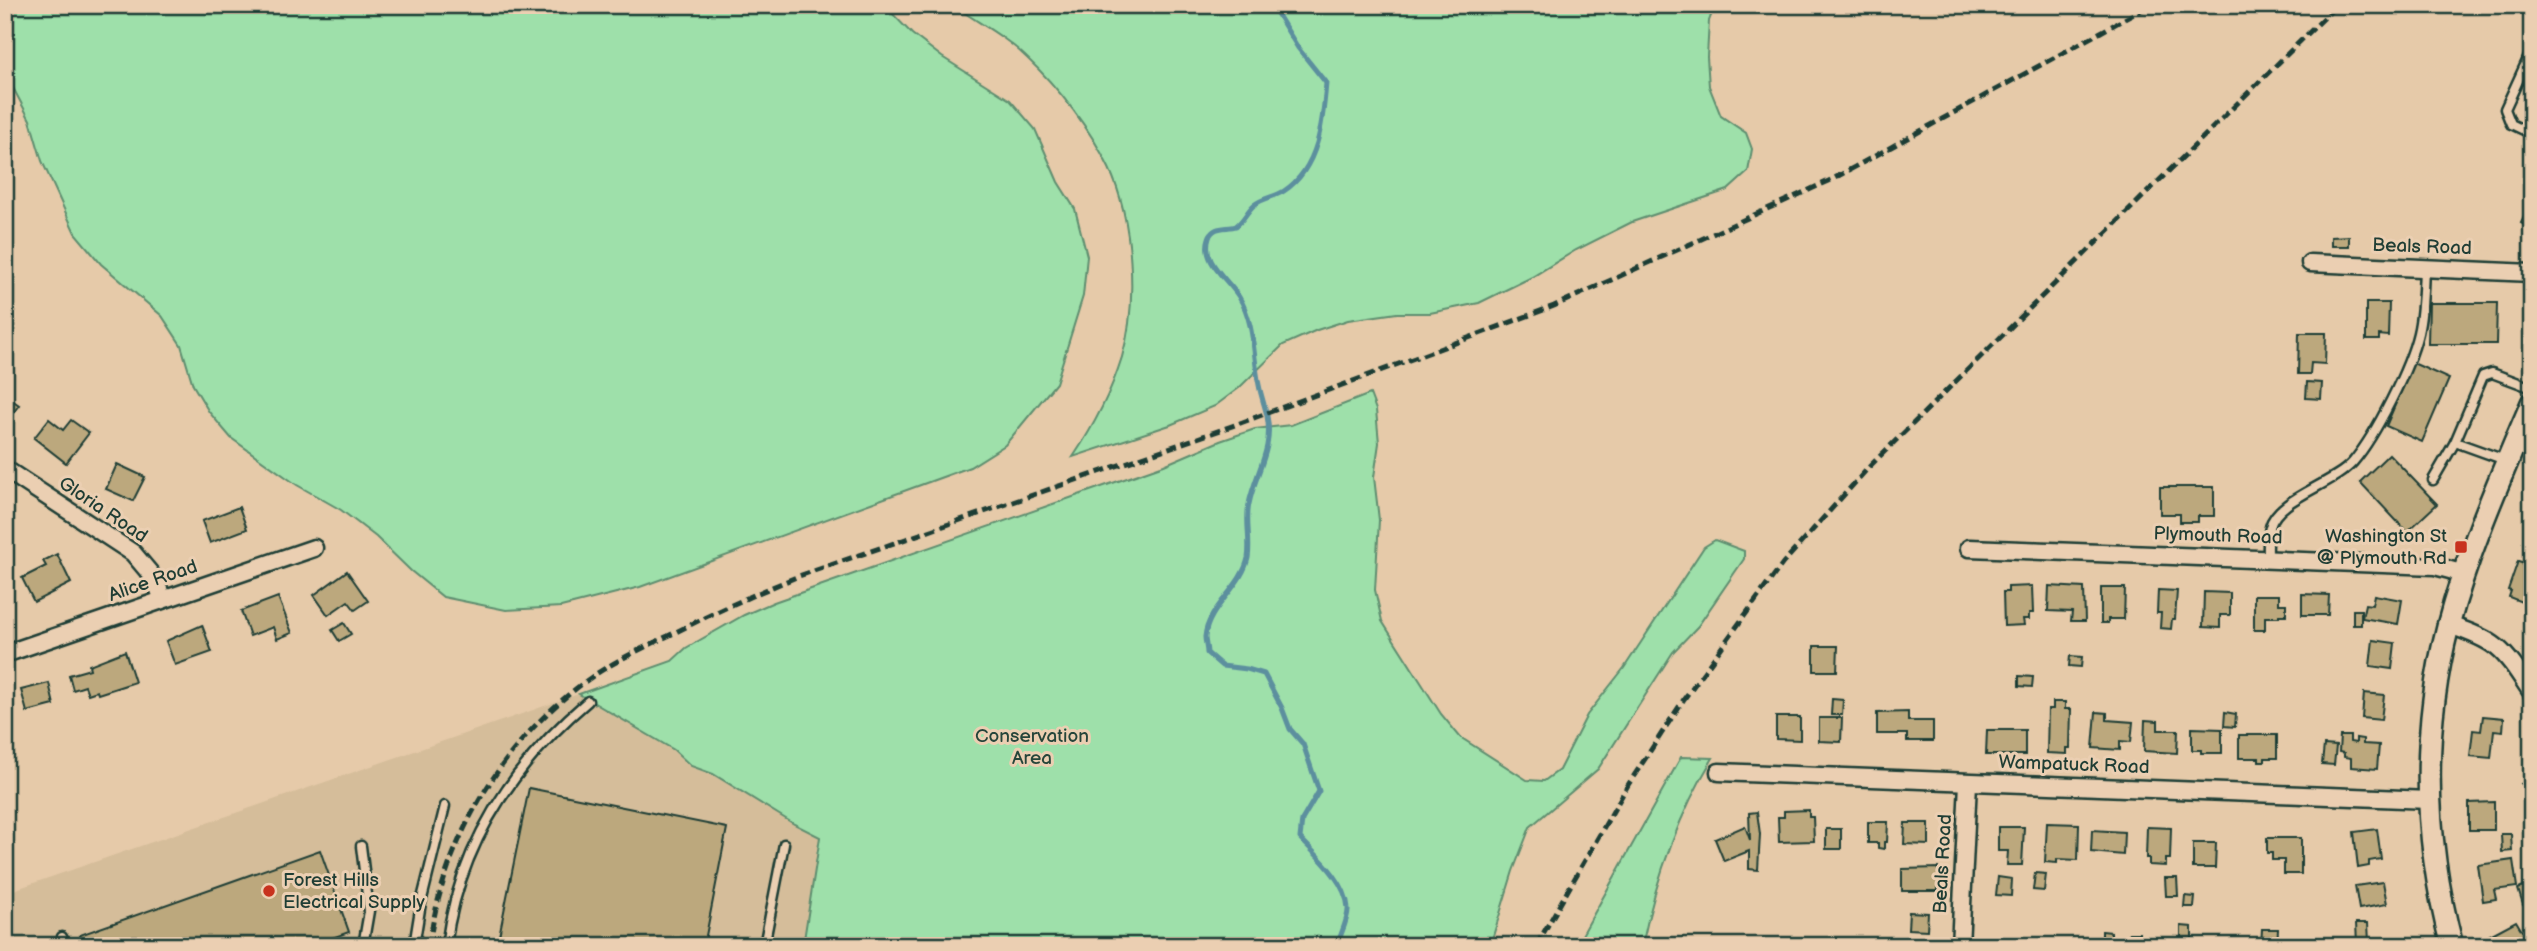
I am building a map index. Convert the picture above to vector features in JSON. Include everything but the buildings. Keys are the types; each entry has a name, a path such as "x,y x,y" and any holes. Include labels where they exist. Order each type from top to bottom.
{"main road":[{"path":"2452,946 2437,880 2429,800 2432,716 2449,625 2465,573 2532,403"}],"street":[{"name":"Beals Road","path":"2311,263 2532,273"},
{"name":"Gloria Road","path":"5,469 133,553 154,578 163,599"},
{"name":"Alice Road","path":"5,654 314,548"},
{"name":"Plymouth Road","path":"1969,548 2435,566 2465,573"},
{"path":"2449,625 2495,644 2510,660 2532,692"},
{"name":"Wampatuck Road","path":"1719,772 2429,800"},
{"name":"Beals Road","path":"1960,946 1968,783"}],"lane":[{"path":"2532,50 2505,109 2511,124 2532,134"},
{"path":"2268,559 2270,525 2277,512 2341,473 2355,459 2374,432 2415,344 2420,322 2424,268"},
{"path":"2433,481 2455,442 2483,376 2492,373 2532,388"},
{"path":"2455,442 2507,461"},
{"path":"446,946 452,910 465,866 496,803 527,760 588,701"},
{"path":"414,946 421,903 445,806"},
{"path":"764,946 784,844"},
{"path":"361,846 369,911 363,946"}],"shaded area":[{"path":"579,694 820,837 803,946 5,946 5,893"}],"green space":[{"path":"5,5 881,5 942,57 1010,100 1035,129 1058,182 1075,209 1087,256 1083,296 1056,383 1005,445 970,467 640,587 561,607 506,610 443,597 376,537 341,510 297,485 231,438 209,412 193,385 181,345 162,316 101,264 75,233 42,161 30,120 5,77"},
{"path":"953,5 1715,5 1709,21 1709,86 1721,116 1746,133 1752,149 1748,172 1728,190 1632,222 1479,303 1430,313 1397,313 1348,320 1317,330 1283,345 1239,388 1215,406 1170,425 1073,457 1107,396 1118,370 1127,335 1131,287 1128,236 1123,211 1102,154 1062,96 1019,50"},
{"name":"Conservation Area","path":"1370,394 1376,410 1379,443 1374,477 1379,520 1375,590 1382,621 1441,714 1460,737 1527,780 1544,781 1559,770 1587,715 1624,668 1704,547 1715,540 1744,551 1744,559 1698,626 1673,652 1598,769 1530,827 1490,946 803,946 820,837 713,774 691,766 674,750 579,694 672,661 686,648 744,615 774,602 1164,465 1220,441 1255,429 1291,425"},
{"path":"1681,757 1713,758 1700,780 1669,849 1642,946 1576,946"}],"waterway":[{"path":"1272,5 1298,48 1326,83 1325,98 1317,143 1305,170 1296,181 1284,191 1254,205 1236,226 1217,229 1209,238 1208,247 1212,262 1239,297 1248,318 1267,416 1268,439 1248,510 1249,544 1245,569 1212,617 1205,639 1207,653 1222,666 1264,674 1290,729 1303,744 1319,791 1302,820 1300,838 1330,870 1346,898 1347,917 1337,946"}],"railway":[{"path":"429,946 448,867 483,794 506,761 561,701 593,676 621,659 716,612 799,576 1235,425 1554,306 1831,180 2150,5"},
{"path":"1536,946 1628,785 1684,699 1783,563 1869,467 2337,5"}],"place":[{"name":"Washington St @ Plymouth Rd","path":"2461,547"},
{"name":"Forest Hills Electrical Supply","path":"269,891"}]}
